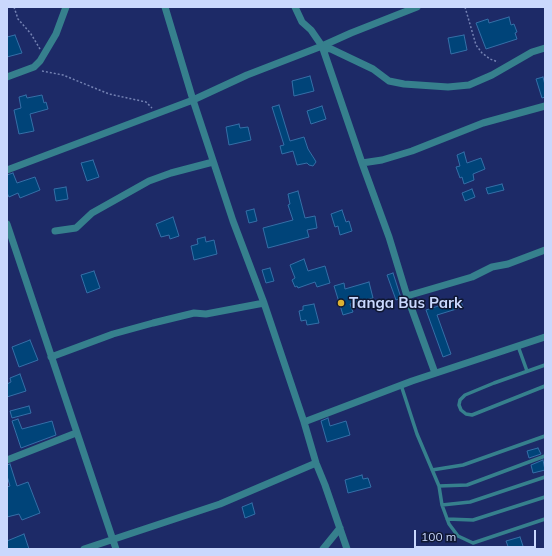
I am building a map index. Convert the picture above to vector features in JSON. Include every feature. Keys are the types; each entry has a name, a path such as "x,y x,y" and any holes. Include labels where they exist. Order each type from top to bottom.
{"street":[{"path":"7,76 34,67 43,56 56,34 66,7"},
{"path":"165,7 213,162 233,221 264,303 304,422 316,463 347,549"},
{"path":"295,7 302,22 311,30 322,47 389,237 407,296 435,373"},
{"path":"7,170 158,114 193,100 247,75 322,47 351,33 417,7"},
{"path":"322,47 331,49 373,69 389,81 404,84 448,87 469,85 508,66 532,52 545,48"},
{"path":"362,164 412,151 483,122 545,106"},
{"path":"55,231 76,228 92,213 149,181 171,173 213,162"},
{"path":"7,224 116,549"},
{"path":"407,296 472,277 492,267 508,264 545,250"},
{"path":"51,357 113,334 153,323 194,313 206,314 264,303"},
{"path":"304,422 435,373 545,337"},
{"path":"7,460 76,433"},
{"path":"84,549 220,504 316,463"},
{"path":"323,549 340,528"}],"lane":[{"path":"518,346 527,371"},
{"path":"545,365 465,395 460,400 461,410 466,414 472,415 545,386"},
{"path":"401,385 417,434 439,486 442,504 447,519 458,536 473,543 545,519"},
{"path":"432,470 463,465 545,436"},
{"path":"439,486 467,485 545,456"},
{"path":"442,504 470,502 545,477"},
{"path":"447,519 473,520 545,497"}],"path":[{"path":"14,7 18,19 31,34 43,56"},
{"path":"465,7 476,45 482,53 490,59 508,66"},
{"path":"41,71 63,75 109,94 146,102 158,114"}],"building":[{"path":"509,17 511,25 514,24 517,32 515,33 517,39 486,49 476,23 488,19 489,23"},
{"path":"15,35 22,53 7,57 7,37"},
{"path":"464,35 467,50 451,54 448,38"},
{"path":"310,76 314,91 294,96 292,81"},
{"path":"543,77 545,97 542,98 536,79"},
{"path":"26,95 27,98 42,95 44,103 46,102 48,109 30,114 34,131 19,134 14,110 21,108 19,97"},
{"path":"279,105 290,141 304,137 308,149 316,162 313,166 307,163 297,165 293,151 282,154 280,146 284,145 272,107"},
{"path":"322,106 326,119 311,124 307,111"},
{"path":"239,124 240,128 248,127 251,140 229,145 226,127"},
{"path":"464,152 467,163 481,158 485,169 473,174 474,180 464,184 456,167 460,166 457,155"},
{"path":"93,160 99,177 87,181 81,163"},
{"path":"13,173 17,183 35,177 40,190 20,198 18,193 9,197 7,193 7,175"},
{"path":"502,184 504,190 488,194 486,188"},
{"path":"66,187 68,199 56,201 54,189"},
{"path":"472,189 475,197 465,201 462,193"},
{"path":"298,191 305,218 315,216 317,228 307,230 309,237 268,248 263,228 293,220 288,205 290,204 288,194"},
{"path":"254,209 257,221 249,223 246,211"},
{"path":"342,210 346,222 349,221 352,231 340,235 338,226 335,227 331,214"},
{"path":"173,217 179,236 170,239 169,235 161,237 156,224"},
{"path":"205,237 206,242 214,240 217,254 194,260 191,246 198,244 197,239"},
{"path":"304,259 308,271 325,266 330,283 317,287 315,282 298,288 297,286 295,287 292,280 295,278 290,265"},
{"path":"270,268 274,281 266,283 262,270"},
{"path":"94,271 100,288 87,293 81,275"},
{"path":"393,273 401,298 396,300 387,275"},
{"path":"369,282 373,298 350,304 353,312 343,315 334,286 344,283 345,289"},
{"path":"460,299 463,307 437,315 451,354 443,357 426,310"},
{"path":"314,304 319,323 307,325 306,320 301,321 299,311 303,310 303,306"},
{"path":"30,340 38,360 19,367 12,347"},
{"path":"20,374 26,391 7,397 7,384 11,382 10,378"},
{"path":"29,406 31,413 12,418 10,411"},
{"path":"328,418 330,426 346,421 350,435 327,442 321,421"},
{"path":"18,419 22,429 52,421 56,435 21,448 12,421"},
{"path":"538,448 541,454 529,458 527,451"},
{"path":"543,460 545,470 533,473 531,465"},
{"path":"10,464 17,486 28,482 40,513 22,520 19,514 7,517 7,487 10,486 7,476 7,465"},
{"path":"362,475 363,479 368,478 371,487 348,493 345,480"},
{"path":"252,503 255,514 245,518 242,507"},
{"path":"24,534 29,549 7,549 7,541"},
{"path":"520,537 523,546 509,549 506,541"}],"place":[{"name":"Tanga Bus Park","path":"341,303"}]}
